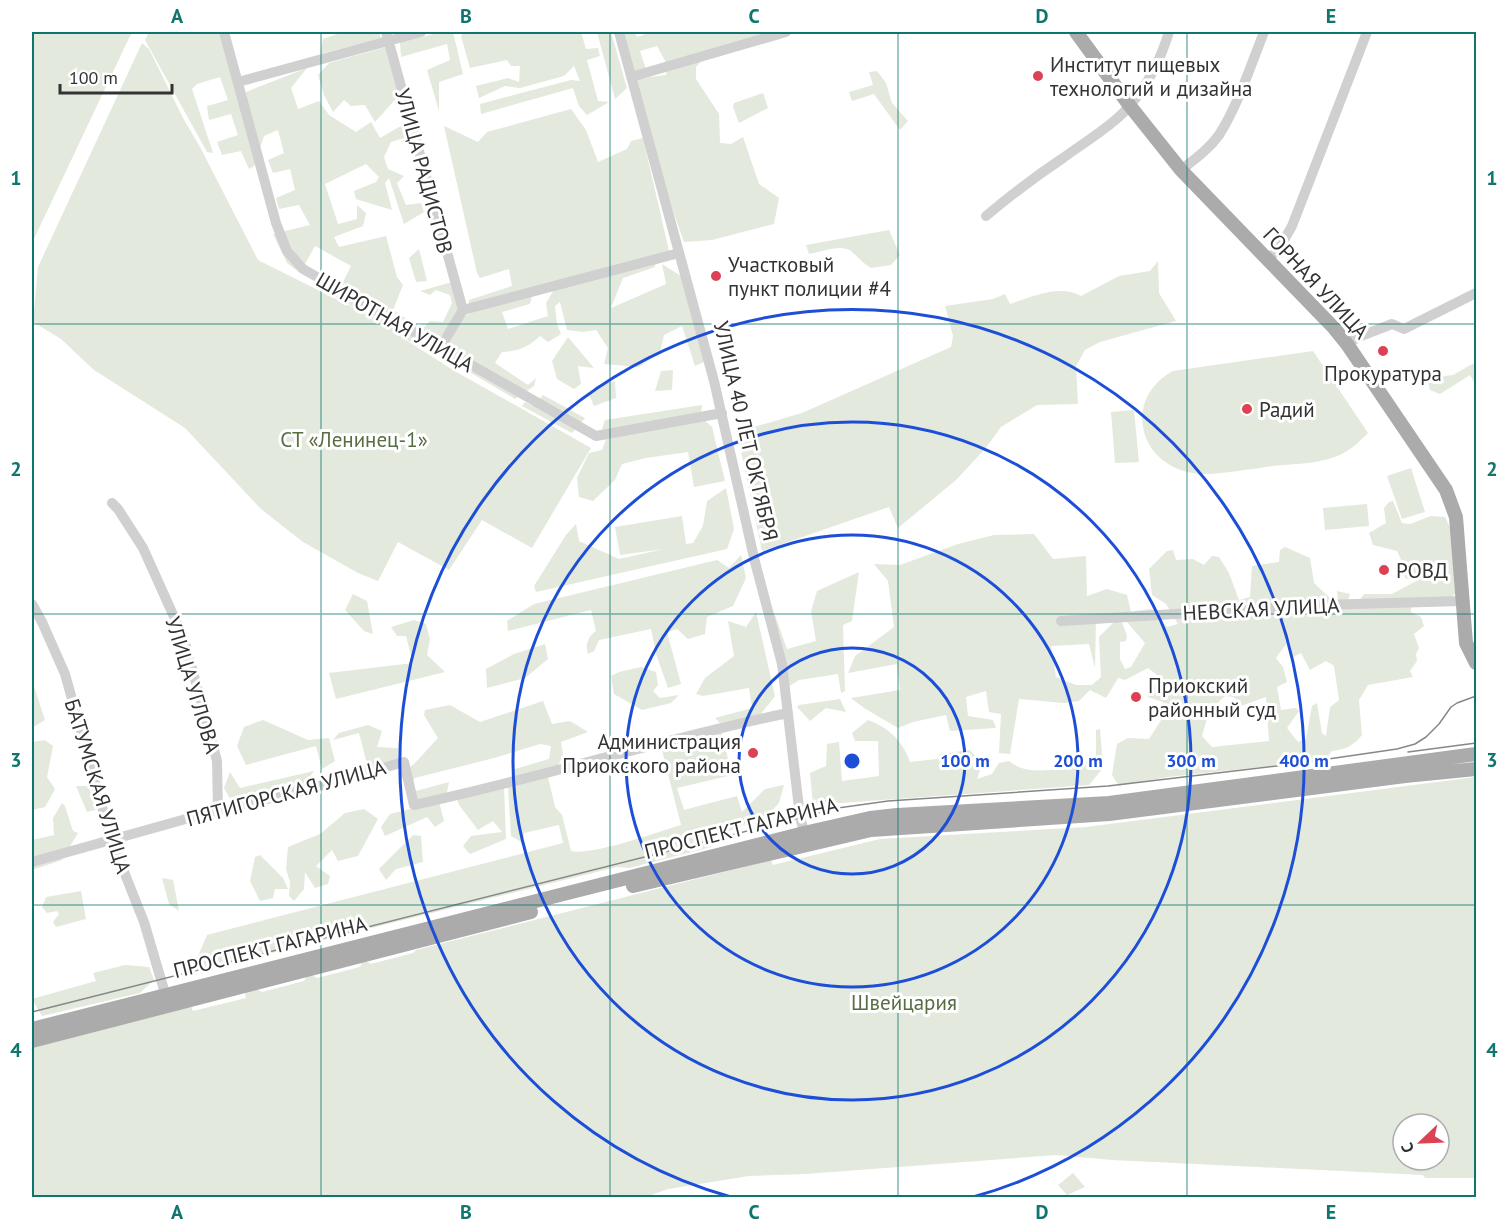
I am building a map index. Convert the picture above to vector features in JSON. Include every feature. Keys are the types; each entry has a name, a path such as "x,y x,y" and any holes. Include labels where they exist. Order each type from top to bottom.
{"main road":[{"name":"ГОРНАЯ УЛИЦА","path":"1076,32 1130,106 1181,170 1347,344 1451,500 1456,517 1466,643 1476,663"},
{"name":"ПРОСПЕКТ ГАГАРИНА","path":"32,1029 167,1001 604,893 805,839 870,818 1109,803 1476,754"},
{"name":"ПРОСПЕКТ ГАГАРИНА","path":"805,839 898,827 1109,814 1476,769"},
{"name":"ПРОСПЕКТ ГАГАРИНА","path":"32,1041 167,1001"}],"street":[{"name":"ШИРОТНАЯ УЛИЦА","path":"224,32 276,223 287,251 303,269 596,436 722,412"},
{"path":"238,82 387,36 421,32"},
{"name":"УЛИЦА 40 ЛЕТ ОКТЯБРЯ","path":"619,32 722,412 755,562 782,664 800,816 805,839"},
{"path":"632,77 786,32"},
{"path":"986,216 1034,178 1090,139 1130,106 1151,76 1169,32"},
{"path":"1181,170 1203,153 1218,136 1228,119 1264,32"},
{"path":"1268,260 1280,247 1292,226 1366,32"},
{"name":"УЛИЦА РАДИСТОВ","path":"387,36 463,310"},
{"path":"440,348 463,310 679,253"},
{"path":"1347,344 1392,324 1404,329 1476,293"},
{"name":"УЛИЦА УГЛОВА","path":"112,503 143,548 184,639 217,761 218,810"},
{"name":"НЕВСКАЯ УЛИЦА","path":"1061,621 1320,605 1462,601"},
{"name":"БАТУМСКАЯ УЛИЦА","path":"32,604 65,674 91,774 111,839 144,922 167,1001"},
{"name":"ПЯТИГОРСКАЯ УЛИЦА","path":"32,862 218,810 298,792 404,762 414,805 551,773 723,726 788,713"}],"green space":[{"path":"32,32 133,32 32,243"},
{"name":"СТ «Ленинец-1»","path":"149,32 221,32 247,101 246,92 307,68 291,88 298,109 319,101 329,115 356,132 371,122 380,138 406,123 410,136 391,142 384,157 388,169 404,176 397,183 406,205 421,203 424,212 404,224 389,178 385,183 392,210 356,199 354,191 376,182 379,177 366,164 325,184 338,224 357,219 357,205 366,213 363,226 334,237 339,247 386,236 397,277 403,285 393,310 418,326 421,348 395,333 453,370 591,448 532,548 482,520 449,570 398,542 378,581 358,573 303,542 261,509 185,428 94,370 61,339 33,322 38,267 142,43 149,49 258,260 356,309 320,287 323,274 343,282 351,266 315,246 300,273 287,263 273,234 310,225 299,205 279,209 276,198 295,190 290,169 273,173 268,160 284,153 278,130 264,136 254,166 249,169 241,151 222,155 217,142 238,135 231,114 209,120 207,106 228,100 220,77 197,84 192,89 213,153 207,152 145,40"},
{"path":"337,32 379,32 381,38 320,54 323,39"},
{"path":"442,32 453,32 463,74 439,82 439,111 427,70 450,60 447,44 401,57 400,42"},
{"path":"464,32 581,32 586,49 598,48 600,56 587,60 598,101 609,102 587,115 579,106 573,88 481,114 480,104 571,80 580,81 574,66 564,76 520,88 505,86 479,98 476,86 508,78 519,82 520,66 511,66 507,60 470,68 461,36"},
{"path":"597,32 611,32 627,88 615,99"},
{"path":"622,32 635,32 637,37 652,32 794,32 702,60 696,67 696,79 719,114 720,143 731,144 743,137 759,184 779,198 774,224 712,240 684,242 635,79 666,75 668,66 657,46 640,51 646,69 633,74"},
{"path":"386,47 400,94 375,122 365,105 351,106 344,100 333,112 324,95 318,75 329,63"},
{"path":"877,71 886,83 892,103 908,121 900,130 874,94 852,101 849,92 873,85 869,72"},
{"path":"763,93 768,108 739,123 733,107 734,103"},
{"path":"571,109 586,130 598,162 627,149 631,141 643,138 669,251 469,306 469,300 512,286 509,269 480,278 477,273 444,126 478,142 487,132"},
{"path":"889,230 900,255 891,265 871,268 848,249 843,248 809,254 806,245"},
{"path":"419,249 427,281 416,282 409,258"},
{"path":"1158,261 1159,293 1176,321 1100,342 1085,350 1076,366 1078,404 1037,405 1001,427 985,449 956,480 898,528 889,507 762,551 737,432 802,413 951,347 953,336 945,306 993,299 1005,294 1010,304 1055,291 1081,296 1119,276 1150,271"},
{"path":"656,262 655,267 623,278 611,308 666,284 662,264 681,276 704,362 695,366 682,326 664,335 660,352 639,367 604,364 608,348 596,330 583,332 567,330 560,302 555,306 557,324 561,334 548,342 540,336 523,348 502,352 495,363 528,385 536,378 534,386 515,399 451,361 445,345 464,316 482,308 532,296 530,304 502,312 508,329 548,316 546,303 555,288"},
{"path":"452,282 459,310 437,342 420,332 430,321 443,322 452,303 450,295 436,290 430,295 420,291"},
{"path":"568,337 594,368 578,366 581,384 574,389 557,379 552,361"},
{"name":"Радий","path":"1313,351 1368,433 1345,453 1312,462 1201,474 1184,471 1165,462 1146,438 1142,423 1143,408 1158,381 1173,371"},
{"path":"1476,362 1476,386 1470,375 1440,394 1430,390 1428,382 1437,377 1453,375"},
{"path":"673,370 672,390 655,391 661,371"},
{"path":"615,381 616,398 594,406 589,395 596,386"},
{"path":"543,395 585,418 572,433 522,406 525,402 533,406"},
{"path":"702,405 701,414 601,432 605,420"},
{"path":"1134,410 1139,462 1115,463 1111,412"},
{"path":"703,419 712,427 725,481 694,487 688,452 622,464 615,480 593,501 579,497 577,478 589,453 602,450 607,437"},
{"path":"1411,468 1425,512 1402,519 1387,476"},
{"path":"726,488 734,529 727,549 536,592 534,586 566,535 576,524 579,541 619,559 664,549 620,555 615,527 682,516 686,544 693,543 703,526 707,501"},
{"path":"1393,501 1402,523 1410,524 1431,516 1445,517 1452,531 1455,594 1451,597 1411,599 1411,612 1421,617 1424,626 1414,634 1419,648 1416,654 1417,661 1410,671 1413,677 1368,685 1359,700 1362,735 1349,746 1332,751 1325,760 1168,777 1119,786 1112,775 1117,744 1128,738 1149,739 1165,714 1163,702 1148,697 1147,686 1165,681 1148,668 1125,680 1118,678 1106,698 1090,690 1079,701 1064,703 1019,699 1010,754 999,753 1001,714 989,712 986,691 966,697 968,716 993,720 996,728 950,731 946,715 913,722 898,728 851,698 900,690 897,664 848,673 855,656 894,627 888,581 874,564 900,565 958,544 994,535 1034,534 1053,559 1086,556 1087,596 1107,589 1127,595 1131,612 1096,616 1095,668 1089,644 1051,646 1056,677 1076,685 1092,685 1101,677 1099,637 1115,621 1122,622 1127,636 1126,641 1120,642 1120,659 1125,669 1131,667 1145,643 1127,622 1135,611 1151,609 1167,627 1178,624 1166,604 1152,595 1149,569 1167,551 1173,550 1176,560 1193,559 1204,565 1212,556 1219,557 1229,573 1239,600 1250,597 1252,566 1279,562 1280,550 1285,547 1310,558 1314,583 1333,601 1338,600 1337,591 1350,594 1348,600 1356,605 1364,594 1392,594 1416,581 1405,578 1403,564 1397,551 1373,545 1369,533 1386,523 1384,508","holes":["1289,640 1293,657 1301,653 1310,670 1326,661 1334,666 1339,700 1330,707 1326,736 1322,733 1317,703 1312,706 1306,739 1298,742 1287,728 1299,711 1296,708 1281,710 1277,687 1287,682 1283,667 1276,658","1225,696 1234,697 1241,706 1266,697 1269,741 1212,747 1202,736 1209,711"]},
{"path":"1367,504 1369,526 1325,530 1323,508"},
{"path":"741,555 746,578 733,606 707,617 705,634 688,639 677,629 667,632 681,684 668,688 656,654 651,629 599,640 594,651 588,654 588,641 596,631 591,610 508,631 507,621 534,604 717,560 729,568"},
{"path":"859,572 852,621 843,625 845,691 841,693 838,674 799,680 786,688 772,617 775,615 787,649 816,641 811,611 817,591"},
{"path":"353,594 367,601 373,634 364,631 345,610"},
{"path":"756,612 775,696 760,715 720,723 715,718 752,708 749,688 703,696 696,694 705,678 734,656 728,621 746,627"},
{"path":"414,620 426,624 430,639 427,655 445,672 336,699 329,673 413,663 406,636 397,636 391,627"},
{"path":"545,644 548,659 525,678 487,688 486,669 514,654"},
{"path":"641,667 656,672 658,685 653,691 660,698 679,695 671,703 642,710 614,694 611,676"},
{"path":"32,680 45,720 32,728"},
{"path":"840,699 846,712 826,708 810,721 797,707 799,705"},
{"path":"543,701 552,724 570,721 588,732 561,742 563,755 557,768 511,780 515,769 549,759 551,746 540,744 415,778 407,787 400,774 414,764 438,738 424,715 425,710 450,705 480,722"},
{"path":"263,720 308,740 329,738 335,761 322,769 316,746 246,765 237,746 244,727"},
{"path":"868,720 882,727 899,741 910,762 937,759 940,754 970,750 974,755 985,756 977,779 992,774 999,763 1009,761 1018,767 1040,771 1096,758 1096,730 1100,729 1103,768 1089,785 813,805 810,773 826,766 827,744 839,742 842,781 879,776 878,741 855,741 852,733"},
{"path":"368,725 382,731 377,747 398,748 398,761 352,774 354,768 367,764 359,733 333,740 339,733"},
{"path":"721,731 732,775 677,788 684,810 737,796 742,812 765,789 784,785 779,803 768,815 719,835 711,847 629,868 617,867 191,973 207,935 563,843 559,825 524,833 523,843 511,836 508,787 548,777 555,807 562,815 571,851 581,852 609,847 681,825 661,746"},
{"path":"45,740 53,746 47,777 55,789 45,807 32,810 32,742"},
{"path":"314,771 303,786 232,802 224,788 230,772 240,788"},
{"name":"Швейцария","path":"1476,777 1476,1178 1425,1178 1423,1175 1112,1160 1056,1155 805,1174 749,1176 668,1189 643,1198 32,1198 32,1047 191,1006 193,1011 246,998 245,992 257,989 262,992 304,981 307,976 312,975 317,978 360,967 366,961 371,964 413,953 416,950 771,860 773,865 880,839 1086,827"},
{"path":"449,782 446,797 417,802 416,791"},
{"path":"76,786 88,786 98,809 87,812"},
{"path":"504,787 506,839 470,854 463,846 471,836 502,832 493,821 478,830 459,805 457,798"},
{"path":"439,802 444,821 435,827 427,817 385,836 381,827 390,814"},
{"path":"62,803 73,831 78,833 62,860 32,870 32,840 54,835 53,818"},
{"path":"364,809 378,819 358,856 338,861 332,850 316,866 330,876 328,884 315,888 305,872 304,889 294,901 289,896 290,882 286,869 288,847 320,834 345,813"},
{"path":"413,835 421,836 423,862 396,869 386,880 379,869"},
{"path":"260,855 283,878 288,889 275,889 273,898 260,901 250,881 255,857"},
{"path":"162,878 173,880 179,911 169,904"},
{"path":"81,891 86,919 56,927 53,922 59,914 57,911 47,913 42,907 46,897"},
{"path":"125,965 149,967 154,980 140,993 42,1016 32,999 96,981 93,973"},
{"path":"1073,1173 1085,1187 1067,1195 1058,1185"}],"tram line":[{"path":"32,1012 838,808 888,801 1108,786 1397,749 1415,744 1426,737 1451,707 1476,696"},
{"path":"1408,752 1476,743"}],"place":[{"name":"Институт пищевых технологий и дизайна","path":"1038,76"},
{"name":"Участковый пункт полиции #4","path":"716,276"},
{"name":"Прокуратура","path":"1383,351"},
{"name":"Радий","path":"1247,409"},
{"name":"РОВД","path":"1384,570"},
{"name":"Приокский районный суд","path":"1136,697"},
{"name":"Администрация Приокского района","path":"753,753"}]}
